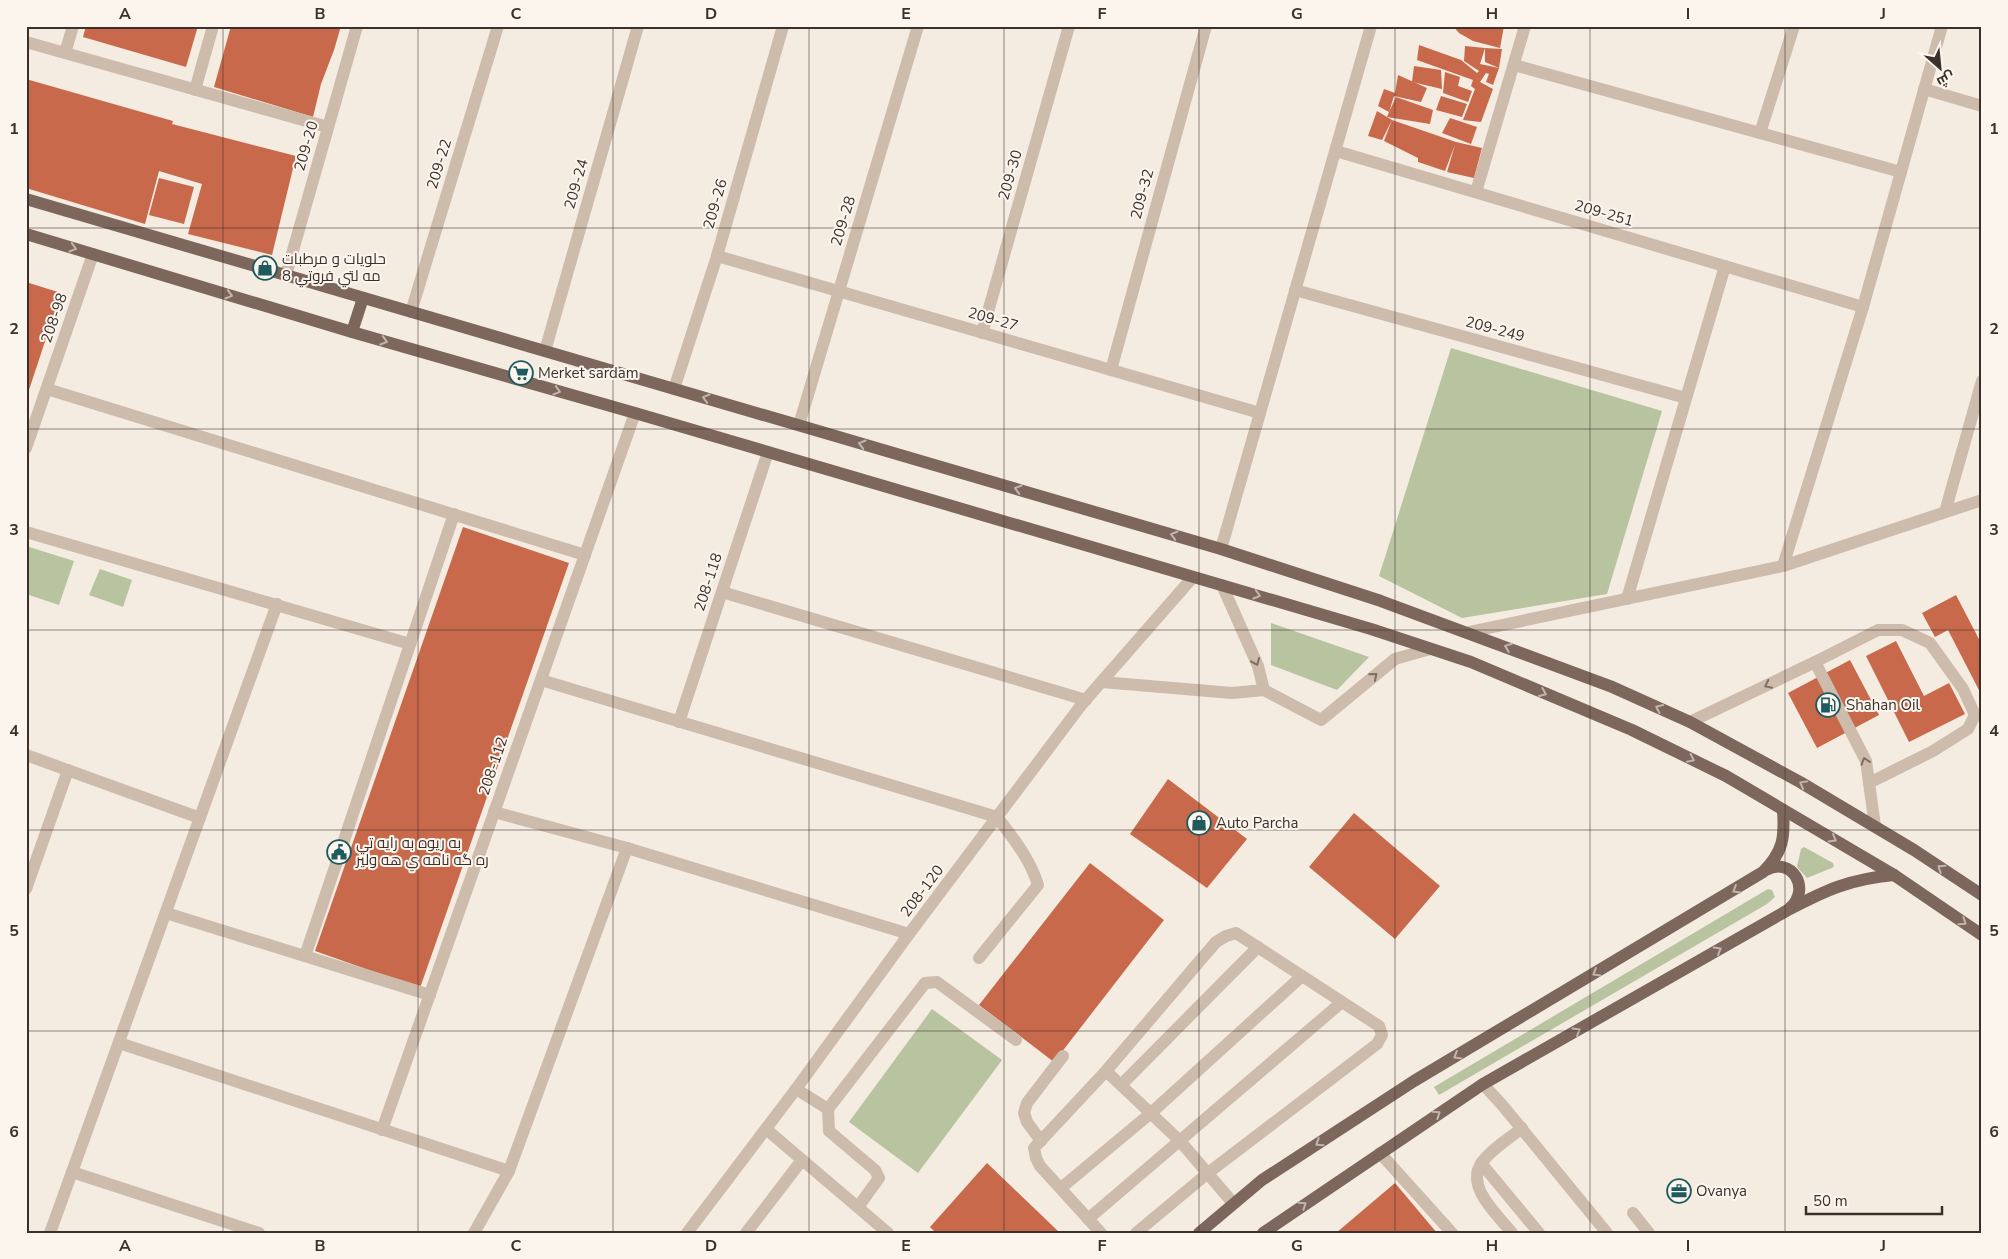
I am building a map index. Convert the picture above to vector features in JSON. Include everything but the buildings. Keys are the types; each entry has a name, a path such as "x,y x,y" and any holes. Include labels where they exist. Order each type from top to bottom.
{"main road":[{"path":"26,199 1221,548 1469,632 1610,686 1690,722 1800,782 1875,826 1982,895"},
{"path":"26,234 352,332 1371,629 1471,662 1632,730 1726,776 1894,875 1982,935"},
{"path":"352,332 363,298"},
{"path":"1763,872 1775,860 1782,846 1784,830 1783,810"},
{"path":"1199,1233 1262,1180 1414,1081 1763,872 1777,867 1791,872 1796,877 1799,884 1798,898 1788,910"},
{"path":"1263,1233 1483,1084 1788,910 1824,891 1847,883 1871,877 1894,875"}],"street":[{"path":"65,53 73,26"},
{"path":"195,90 213,26"},
{"name":"209-20","path":"286,275 357,26"},
{"name":"209-22","path":"411,312 498,26"},
{"name":"209-24","path":"545,351 638,26"},
{"name":"209-26","path":"674,389 717,256 783,26"},
{"name":"209-28","path":"799,425 918,26"},
{"name":"209-30","path":"982,333 1069,26"},
{"name":"209-32","path":"1110,370 1206,26"},
{"path":"1221,548 1372,26"},
{"path":"1476,192 1525,26"},
{"path":"1783,566 1863,307 1942,26"},
{"path":"1760,133 1789,27"},
{"path":"26,42 328,128"},
{"path":"1514,65 1901,172"},
{"path":"1924,89 1982,106"},
{"name":"209-251","path":"1336,150 1863,307"},
{"name":"208-98","path":"26,448 93,254"},
{"name":"209-27","path":"717,256 1260,413"},
{"path":"1627,599 1725,266"},
{"name":"209-249","path":"1295,290 1686,398"},
{"path":"1945,512 1982,381"},
{"path":"47,389 585,554"},
{"name":"208-112","path":"382,1130 635,413"},
{"name":"208-118","path":"679,722 768,452"},
{"path":"1469,632 1783,566 1982,500"},
{"path":"305,956 454,514"},
{"path":"26,532 410,644"},
{"name":"208-120","path":"687,1233 1086,700 1193,577"},
{"path":"1222,585 1258,666 1264,690"},
{"path":"722,592 1086,700"},
{"path":"50,1233 277,604"},
{"path":"1690,722 1878,630 1902,630 1930,643 1963,689 1975,716 1968,729 1934,751 1869,783"},
{"path":"1102,682 1232,693 1264,690 1321,720 1395,659 1430,649"},
{"path":"1815,662 1866,761 1875,826"},
{"path":"541,680 997,817 1020,848 1033,870 1038,885 979,958"},
{"path":"26,754 200,818"},
{"path":"26,889 68,770"},
{"path":"494,812 627,848 909,934"},
{"path":"474,1233 509,1172 627,848"},
{"path":"166,913 430,995"},
{"path":"1101,1233 1040,1166 1034,1148 1106,1072 1216,942 1236,933 1379,1026 1382,1035 1377,1044 1208,1173 1136,1233"},
{"path":"1120,1085 1258,947"},
{"path":"1061,1188 1150,1113 1302,976"},
{"path":"858,1207 879,1178 875,1170 829,1131 828,1109 925,983 937,982 1016,1040"},
{"path":"1088,1219 1342,1002"},
{"path":"118,1044 509,1172"},
{"path":"1041,1141 1027,1122 1024,1113 1027,1103 1063,1056"},
{"path":"1106,1072 1180,1141 1233,1203"},
{"path":"1483,1084 1522,1128 1607,1233"},
{"path":"796,1088 828,1109"},
{"path":"1512,1233 1489,1205 1477,1185 1478,1171 1481,1164 1522,1128"},
{"path":"766,1129 888,1233"},
{"path":"1380,1153 1452,1233"},
{"path":"746,1233 802,1160"},
{"path":"1481,1164 1539,1233"},
{"path":"72,1172 258,1233"},
{"path":"1633,1212 1649,1233"}],"green space":[{"path":"1451,348 1662,411 1607,594 1462,618 1379,576"},
{"path":"26,546 74,561 59,605 26,594"},
{"path":"100,569 132,580 123,607 89,595"},
{"path":"1271,623 1369,657 1337,690 1271,665"},
{"path":"1804,847 1833,863 1834,867 1807,878 1797,867 1801,849"},
{"path":"1768,889 1772,890 1775,897 1767,904 1439,1095 1434,1087"},
{"path":"932,1009 1002,1060 918,1173 849,1122"}],"place":[{"name":"حلويات و مرطبات مه لتي فروتي 8","path":"265,268"},
{"name":"Merket sardam","path":"521,373"},
{"name":"Shahan Oil","path":"1828,705"},
{"name":"Auto Parcha","path":"1199,823"},
{"name":"به ريوه به رايه تي ره گه نامه ي هه ولير","path":"339,852"},
{"name":"Ovanya","path":"1679,1191"}]}
